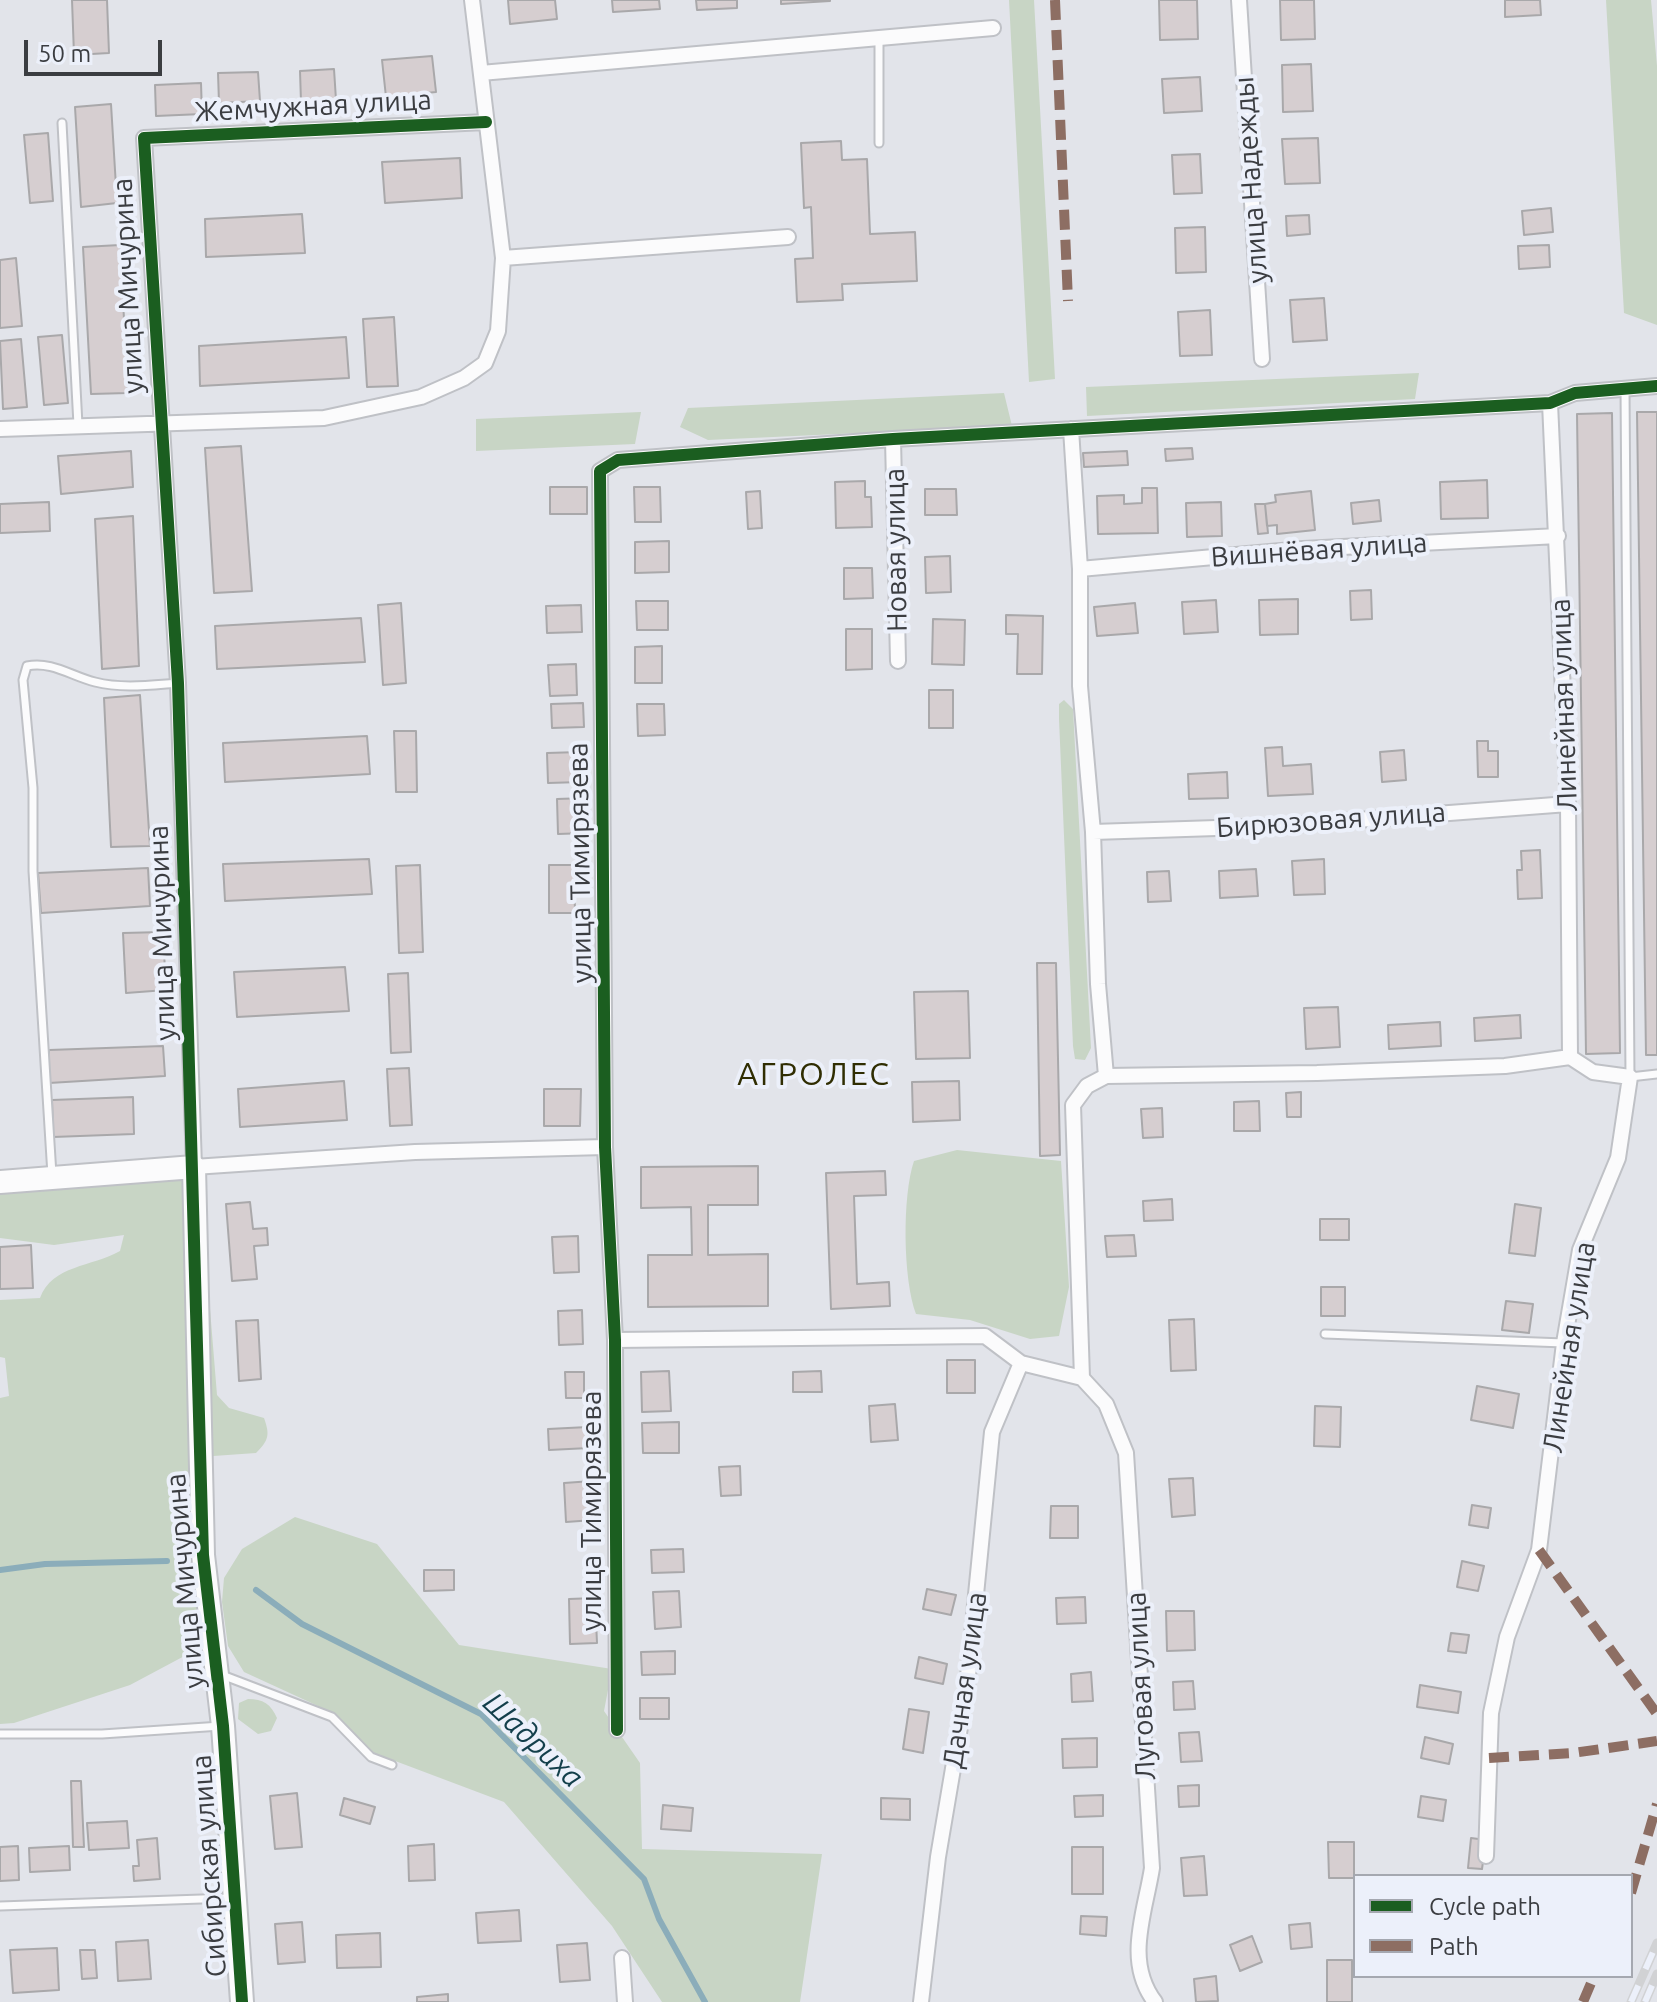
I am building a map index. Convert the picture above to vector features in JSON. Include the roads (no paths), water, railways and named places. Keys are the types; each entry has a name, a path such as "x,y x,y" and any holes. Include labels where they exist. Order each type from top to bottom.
{"street":[{"path":"0,429 324,418 421,397 464,378 485,363 498,331 503,258 472,0"},
{"name":"улица Надежды","path":"1239,0 1262,359"},
{"path":"481,73 993,28"},
{"name":"Жемчужная улица","path":"144,138 486,122"},
{"name":"улица Мичурина","path":"144,138 178,683 194,1167 201,1525 223,1726"},
{"path":"503,258 788,237"},
{"name":"улица Тимирязева","path":"617,1730 615,1340 605,1147 600,471 618,460 893,439 1550,403 1575,393 1657,386"},
{"name":"Линейная улица","path":"1550,403 1568,804 1570,1057"},
{"path":"1071,429 1080,569 1080,686 1093,832 1098,984 1106,1076"},
{"name":"Новая улица","path":"893,439 898,661"},
{"name":"Вишнёвая улица","path":"1080,569 1303,549 1558,536"},
{"name":"Бирюзовая улица","path":"1093,832 1278,826 1568,804"},
{"path":"615,1340 985,1336 1021,1363 1082,1378 1073,1105 1087,1086 1106,1076 1505,1066 1570,1057 1593,1072 1630,1077"},
{"name":"Линейная улица","path":"1486,1856 1491,1713 1507,1637 1539,1550 1564,1343 1580,1250 1618,1158 1630,1077"},
{"path":"0,1182 415,1152 605,1147"},
{"name":"Дачная улица","path":"921,2002 938,1857 967,1686 992,1432 1021,1363"},
{"name":"Луговая улица","path":"1082,1378 1106,1404 1126,1453 1152,1868 1138,1932 1138,1961 1143,1987 1155,2002"},
{"name":"Сибирская улица","path":"223,1726 242,2002"},
{"path":"622,1958 625,2002"}],"lane":[{"path":"879,37 879,143"},
{"path":"62,123 78,425"},
{"path":"1625,388 1630,1077 1657,1074"},
{"path":"52,1178 33,871 33,788 23,680 27,666 42,663 96,683 130,686 178,683"},
{"path":"1325,1334 1564,1343"},
{"path":"217,1673 332,1717 371,1757 392,1765"},
{"path":"0,1734 102,1734 223,1726"},
{"path":"0,1906 236,1898"}],"waterway":[{"name":"Шадриха","path":"0,1570 45,1564 167,1561"},
{"name":"Шадриха","path":"256,1590 302,1624 481,1714 644,1879 659,1919 705,2002"}],"railway":[{"path":"1631,2002 1657,1943"},
{"path":"1645,2002 1657,1974"}],"district":[{"name":"АГРОЛЕС","path":"814,1074"}]}
